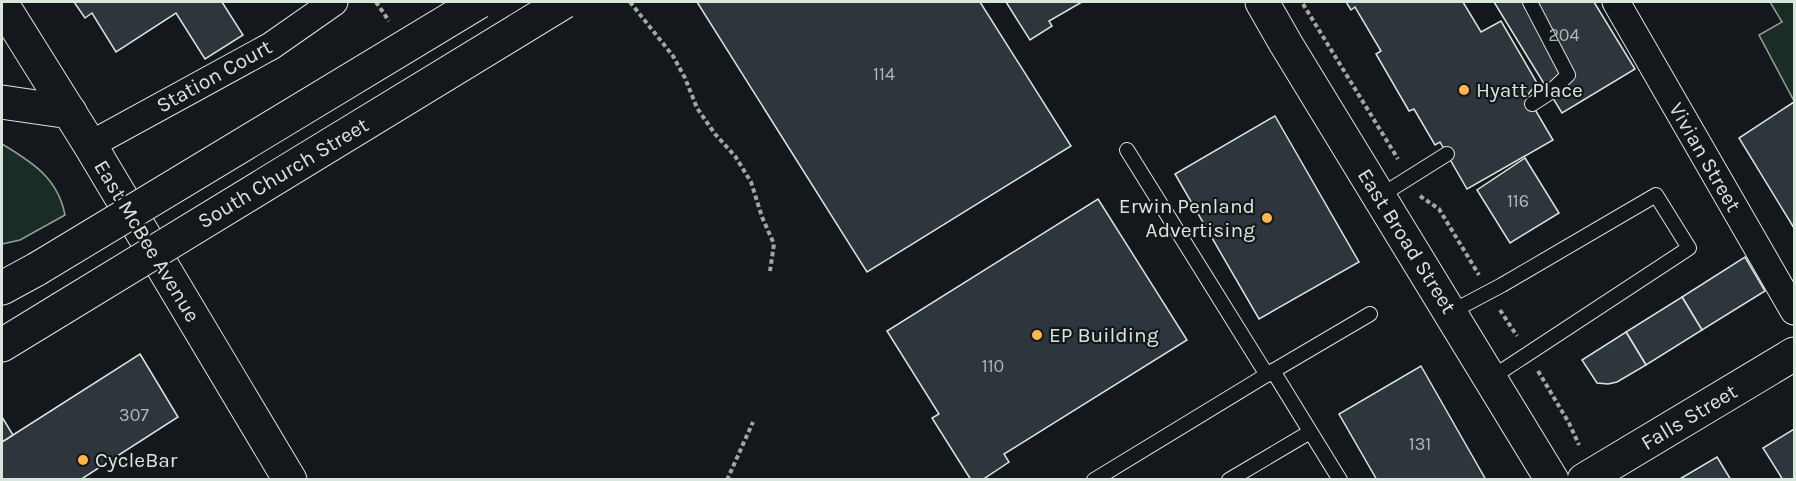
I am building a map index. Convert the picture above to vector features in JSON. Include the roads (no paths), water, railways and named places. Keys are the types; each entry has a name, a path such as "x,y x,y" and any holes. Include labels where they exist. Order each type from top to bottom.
{"street":[{"name":"Station Court","path":"90,145 271,46 334,2"},
{"path":"2,288 479,2"},
{"name":"South Church Street","path":"2,345 564,2"},
{"name":"East Broad Street","path":"1262,2 1552,480"},
{"name":"Vivian Street","path":"1616,2 1794,312"},
{"name":"East McBee Avenue","path":"2,4 90,145 290,480"},
{"path":"2,102 70,112"},
{"name":"Falls Street","path":"1588,477 1794,354"}],"lane":[{"path":"1530,2 1568,75 1549,93 1532,104"},
{"path":"1127,150 1340,480"},
{"path":"1380,196 1447,154"},
{"path":"1451,312 1656,195 1689,248 1491,378"},
{"path":"1094,480 1370,314"},
{"path":"1229,480 1310,432"}],"place":[{"name":"Hyatt Place","path":"1464,90"},
{"name":"Erwin Penland Advertising","path":"1267,218"},
{"name":"EP Building","path":"1037,335"},
{"name":"CycleBar","path":"83,460"}]}
